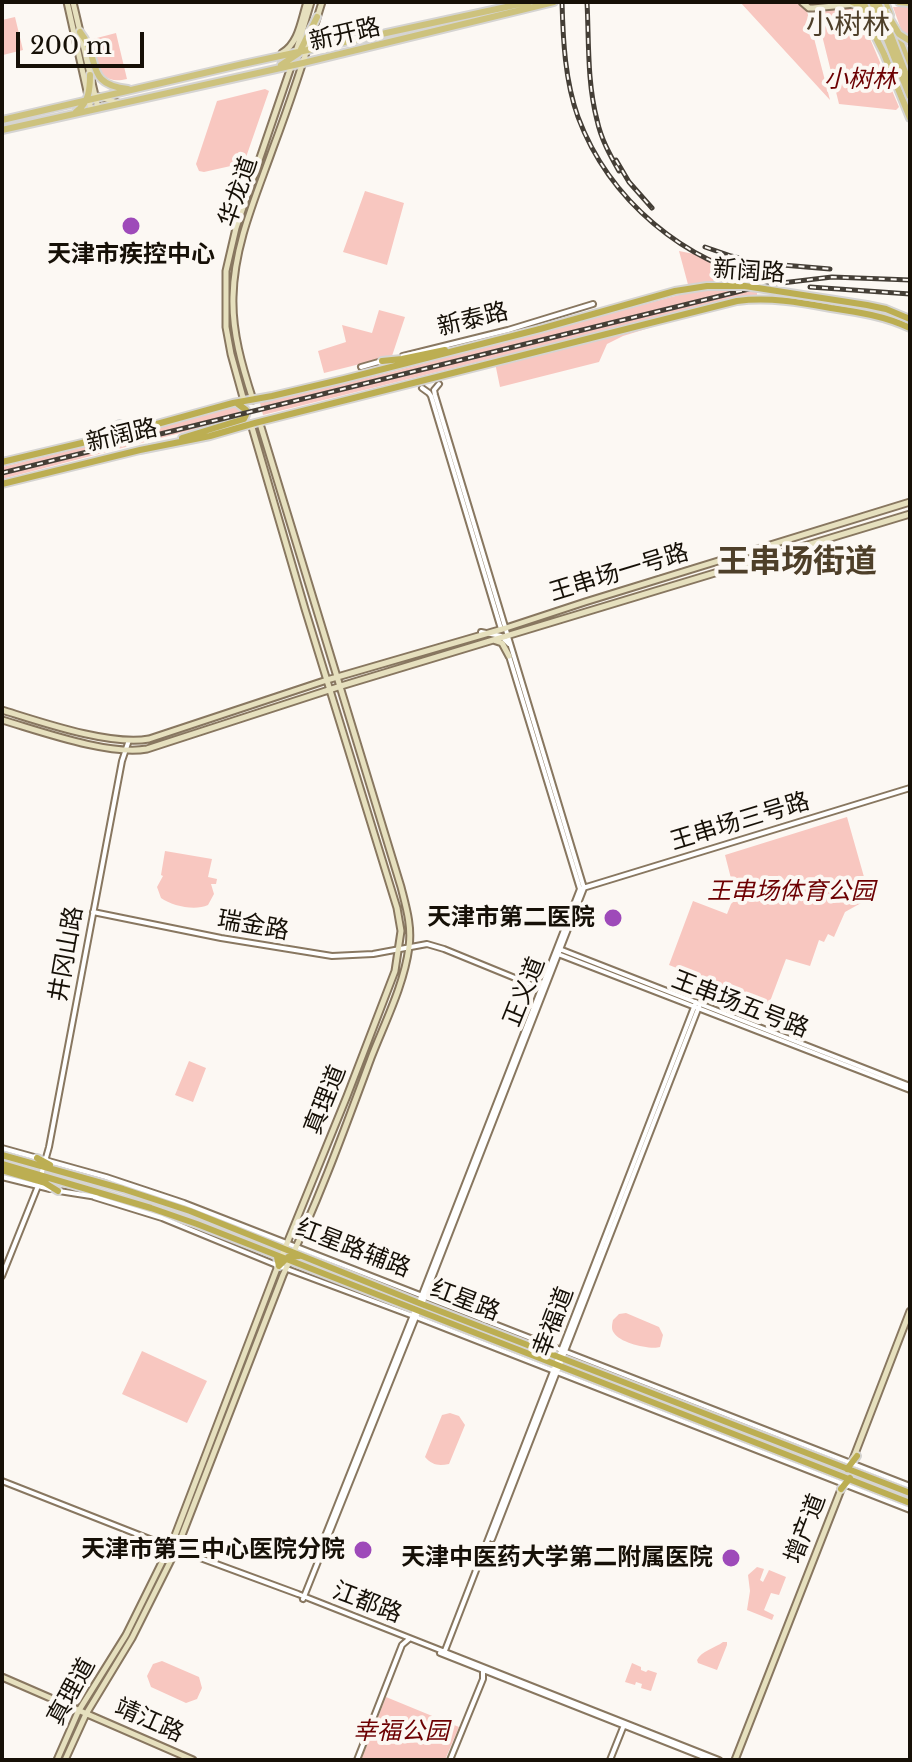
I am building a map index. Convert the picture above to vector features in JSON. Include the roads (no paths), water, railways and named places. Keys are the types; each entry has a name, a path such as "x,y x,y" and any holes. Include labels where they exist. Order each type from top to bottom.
{"highway":[{"name":"新阔路","path":"472,347 675,291 722,285 867,305 910,319"},
{"name":"新阔路","path":"2,484 210,436 737,301 769,299 867,314 910,328"},
{"path":"2,462 233,403 472,347"},
{"path":"382,361 472,347"},
{"path":"172,443 244,419 245,408 233,403"},
{"name":"红星路","path":"2,1155 46,1163 60,1171 138,1191 287,1254 301,1265 560,1362 910,1503"},
{"path":"37,1158 46,1163"},
{"path":"2,1164 29,1175"},
{"path":"2,1170 29,1175"},
{"name":"红星路","path":"29,1175 41,1181 151,1208 287,1254 304,1253 417,1310"},
{"path":"41,1181 58,1191"},
{"path":"847,1476 856,1456"},
{"path":"847,1476 864,1475 910,1493"}],"main road":[{"path":"67,2 95,109"},
{"path":"73,2 87,76"},
{"path":"299,54 309,2"},
{"path":"267,59 285,52 292,45 309,2"},
{"path":"244,401 226,327 226,271 236,228 292,66 322,2"},
{"name":"新开路","path":"2,120 92,96 299,54 529,2"},
{"name":"新开路","path":"2,130 292,66 554,2"},
{"path":"802,2 809,8 856,4 872,6 881,2"},
{"path":"872,2 910,97"},
{"path":"881,2 899,34 910,41"},
{"path":"881,2 909,63"},
{"path":"881,2 910,85"},
{"path":"899,2 910,3"},
{"path":"856,4 884,54 910,118"},
{"path":"80,32 89,47 98,76 114,86 136,89"},
{"path":"909,63 910,50"},
{"path":"266,71 299,54"},
{"name":"华龙道","path":"253,400 239,354 234,320 237,258 303,63 299,54"},
{"path":"92,96 118,103"},
{"path":"73,114 92,96"},
{"path":"90,440 120,424"},
{"name":"真理道","path":"80,1711 92,1705 132,1638 177,1550 177,1540 395,971 399,948 401,931 397,908 251,424"},
{"name":"真理道","path":"261,427 404,896 410,930 403,973 304,1231 287,1254"},
{"name":"王串场一号路","path":"112,738 149,739 338,674 338,677 505,633 585,602 910,502"},
{"name":"王串场一号路","path":"2,720 67,739 126,750 147,749 505,633 910,514"},
{"path":"484,641 500,641 512,654"},
{"name":"王串场一号路","path":"338,677 352,670"},
{"name":"王串场一号路","path":"341,686 355,680"},
{"name":"王串场一号路","path":"2,710 71,730 129,740"},
{"path":"856,1456 910,1311"},
{"path":"856,1456 910,1319"},
{"name":"增产道","path":"737,1760 847,1476"},
{"name":"真理道","path":"57,1760 80,1711 126,1635 164,1558 177,1550"},
{"name":"靖江路","path":"2,1678 190,1760"},
{"name":"真理道","path":"65,1760 81,1725 80,1711"},
{"name":"靖江路","path":"80,1711 190,1760"},
{"path":"81,1725 86,1720 94,1719"}],"street":[{"name":"新泰路","path":"361,367 480,338 593,304"},
{"path":"439,384 434,390 435,395 582,889"},
{"path":"422,388 431,396 512,654"},
{"path":"481,632 505,633"},
{"name":"井冈山路","path":"2,1279 46,1163 129,740"},
{"name":"王串场三号路","path":"582,889 910,788"},
{"name":"正义道","path":"302,1598 582,889"},
{"name":"瑞金路","path":"94,912 321,955 373,954 409,946"},
{"path":"565,936 567,947 575,956"},
{"path":"409,946 427,944 444,949 542,989"},
{"name":"正义道","path":"423,1295 559,951"},
{"name":"王串场五号路","path":"559,951 910,1088"},
{"name":"幸福道","path":"447,1653 697,1005"},
{"path":"2,1148 37,1158"},
{"path":"46,1163 138,1191"},
{"path":"2,1177 41,1181"},
{"path":"58,1191 116,1198"},
{"name":"红星路辅路","path":"94,1197 287,1254 417,1310 560,1362 847,1476 910,1510"},
{"path":"304,1231 304,1253"},
{"name":"红星路辅路","path":"304,1253 423,1295 560,1362"},
{"name":"红星路辅路","path":"847,1476 910,1486"},
{"name":"江都路","path":"2,1482 405,1640 447,1653 711,1760"},
{"path":"357,1760 405,1640"},
{"path":"450,1760 483,1679 483,1669"},
{"name":"江都路","path":"483,1669 719,1760"},
{"path":"483,1679 492,1674"},
{"path":"610,1760 624,1724"}],"railway":[{"path":"562,2 570,89 578,117 609,175 630,201 680,243 739,272 771,281"},
{"path":"587,2 594,106 603,140 619,171"},
{"path":"616,160 629,182 652,208"},
{"path":"705,247 759,263 830,269"},
{"path":"2,473 765,285 832,277 910,280"},
{"path":"810,287 910,294"}],"place":[{"name":"天津市疾控中心","path":"131,226"},
{"name":"天津市第二医院","path":"613,918"},
{"name":"天津市第三中心医院分院","path":"363,1550"},
{"name":"天津中医药大学第二附属医院","path":"731,1558"}],"district":[{"name":"小树林","path":"848,26"},
{"name":"王串场街道","path":"797,563"}],"park label":[{"name":"王串场体育公园","path":"791,892"},
{"name":"幸福公园","path":"401,1732"}]}
